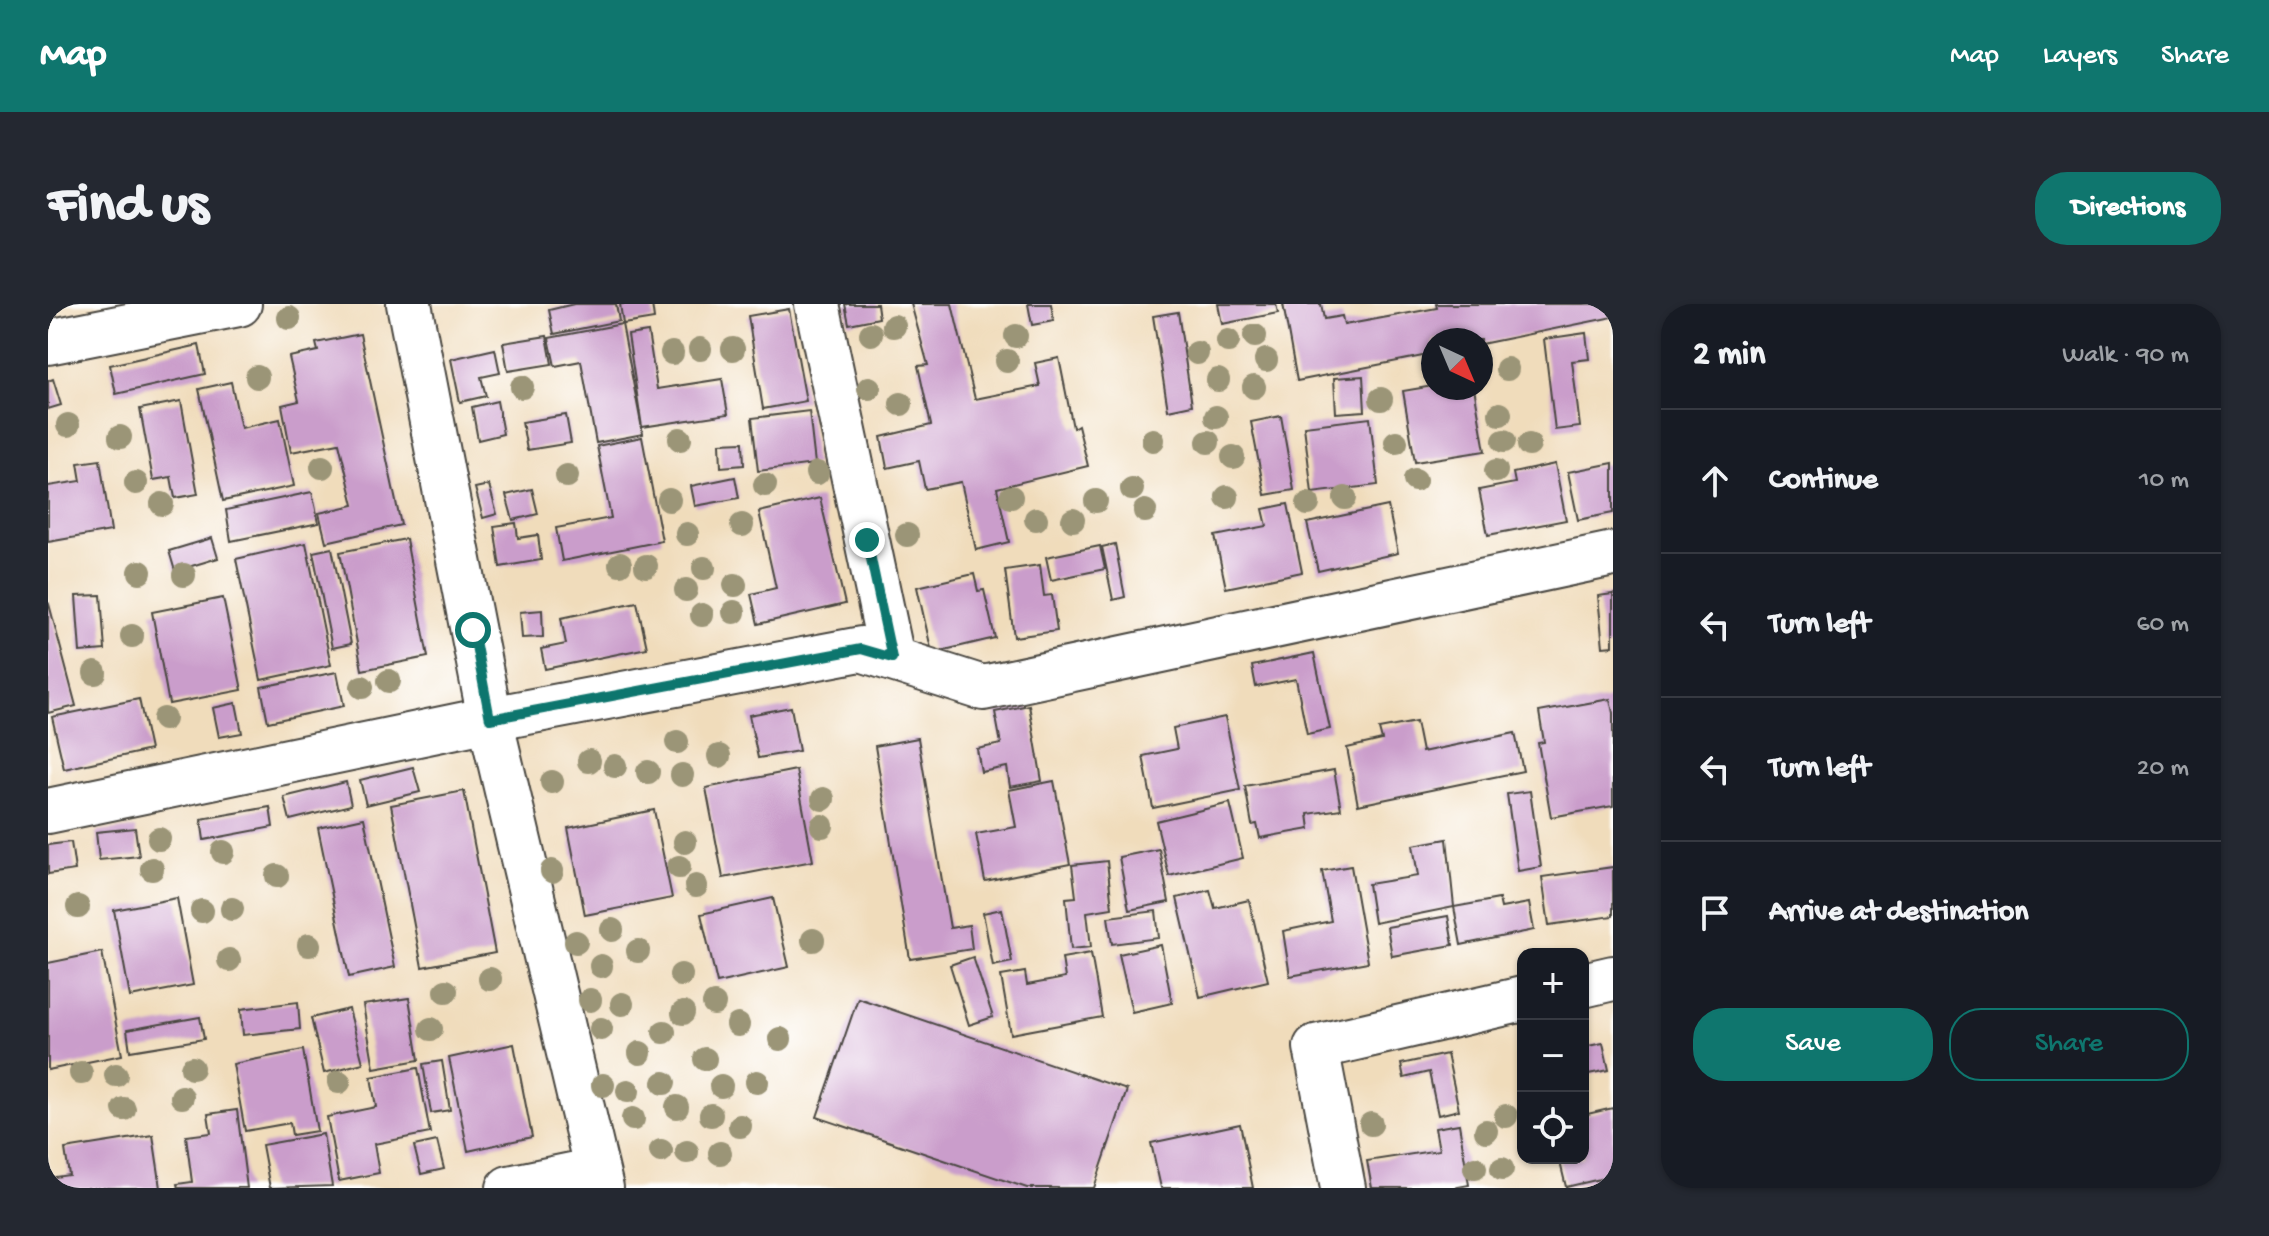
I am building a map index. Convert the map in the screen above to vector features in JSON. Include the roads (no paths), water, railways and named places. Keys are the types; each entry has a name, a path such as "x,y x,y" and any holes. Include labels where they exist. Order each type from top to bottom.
{"street":[{"path":"48,342 239,304"},
{"path":"409,304 490,719 598,1179 509,1188"},
{"path":"817,304 892,658"},
{"path":"48,811 490,719 861,649 983,688 1613,554"},
{"path":"1589,984 1613,978"},
{"path":"1343,1188 1316,1047 1517,1000"}]}
